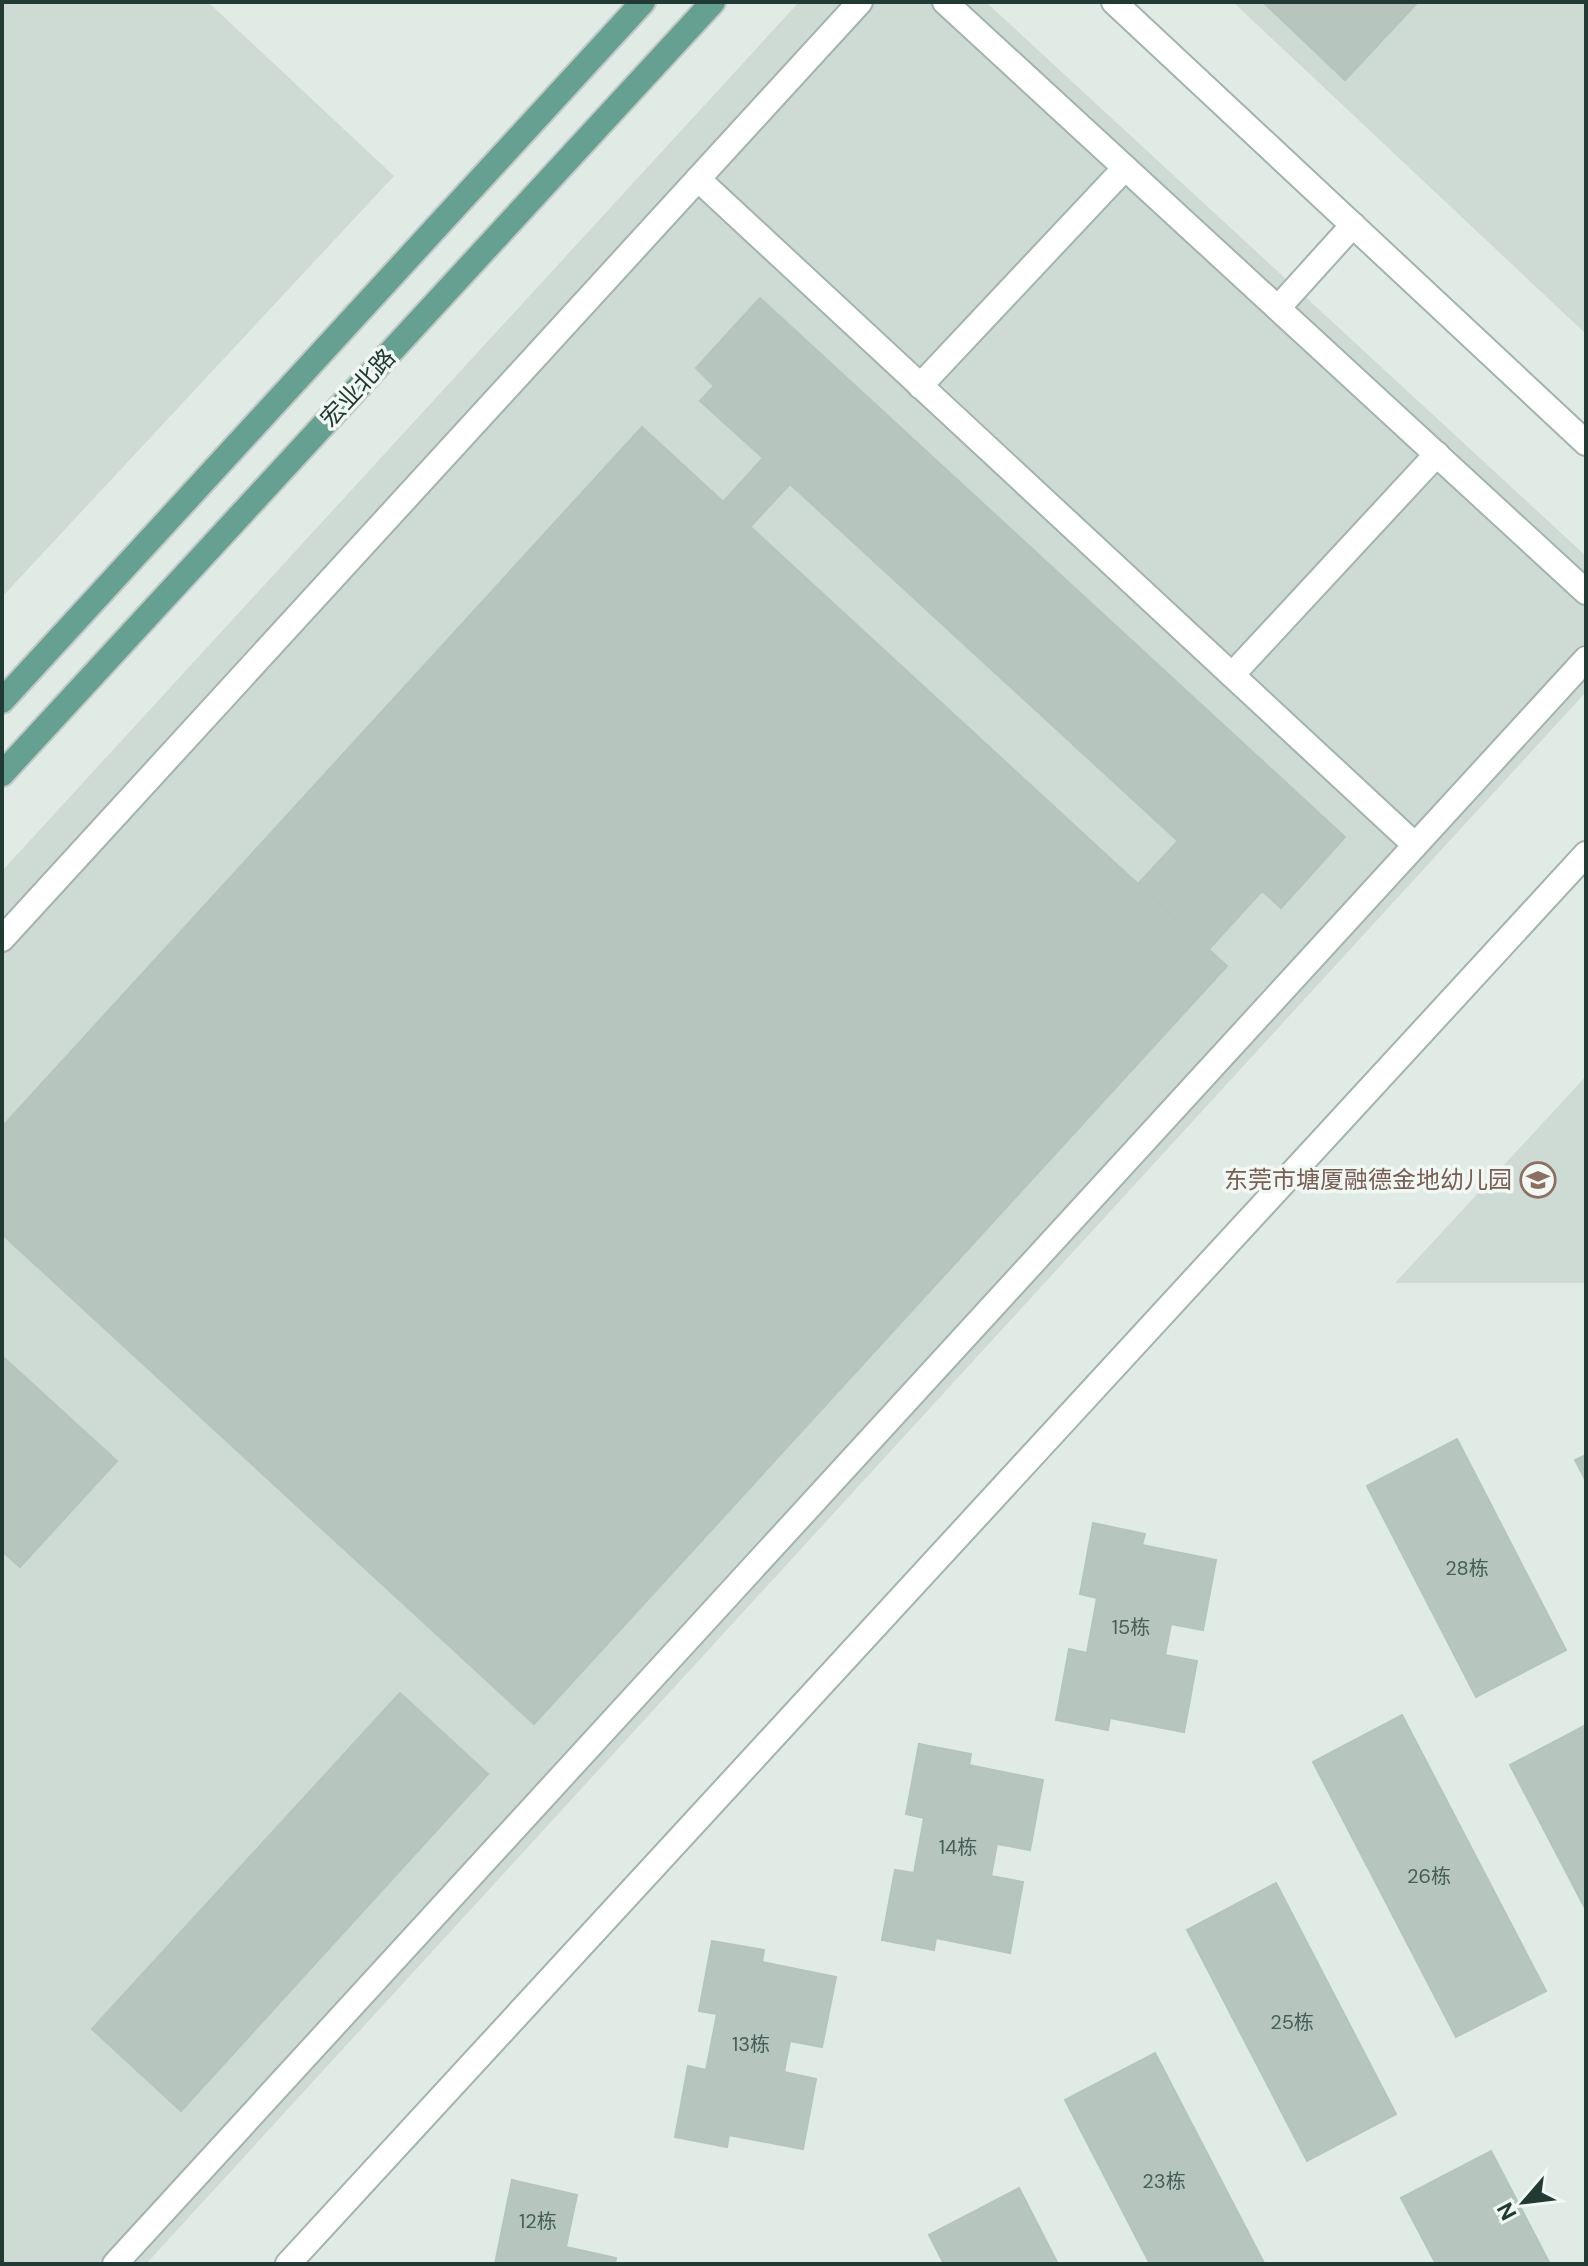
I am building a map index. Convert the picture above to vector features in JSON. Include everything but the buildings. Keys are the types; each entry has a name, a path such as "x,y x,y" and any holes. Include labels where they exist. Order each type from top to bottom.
{"main road":[{"name":"宏业北路","path":"2,701 643,2"},
{"name":"宏业北路","path":"2,774 713,2"}],"street":[{"path":"2,939 860,2"},
{"path":"945,2 1586,592"},
{"path":"1114,2 1586,443"},
{"path":"920,386 1125,168"},
{"path":"698,179 1415,845"},
{"path":"1278,308 1353,225"},
{"path":"1232,675 1437,454"},
{"path":"115,2264 1586,659"},
{"path":"288,2264 1586,854"}],"shaded area":[{"path":"2,2 208,2 394,176 2,597"},
{"path":"799,2 986,2 1586,556 1586,692 146,2264 2,2264 2,871"},
{"path":"1233,2 1586,2 1586,334"},
{"name":"东莞市塘厦融德金地幼儿园","path":"1586,1076 1586,1283 1395,1283"}],"place":[{"name":"东莞市塘厦融德金地幼儿园","path":"1538,1180"}]}
